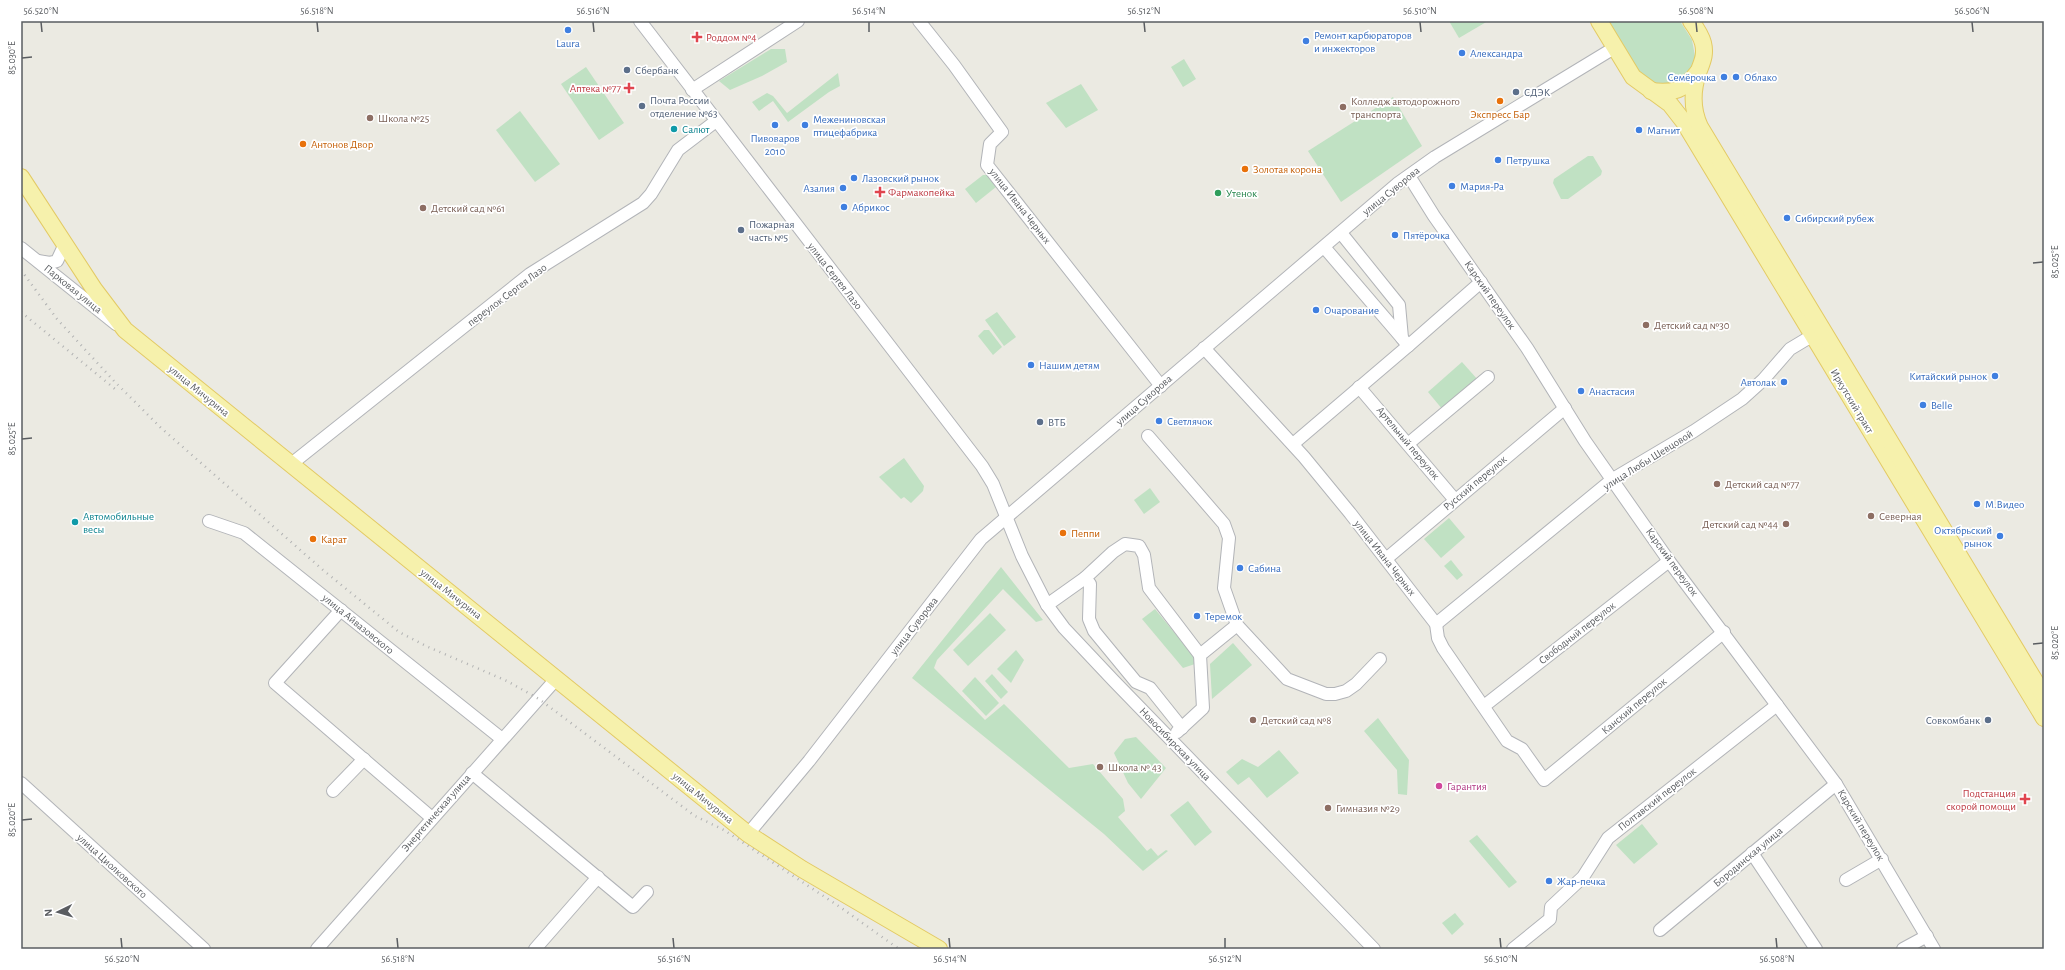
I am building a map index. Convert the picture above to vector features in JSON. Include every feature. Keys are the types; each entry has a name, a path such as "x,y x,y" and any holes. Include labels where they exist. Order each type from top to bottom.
{"main road":[{"name":"Иркутский тракт","path":"1600,21 1614,48 1633,77 1670,104 1684,122 2044,696"},
{"name":"Иркутский тракт","path":"1691,21 1703,42 1704,48 1704,56 1698,72 1694,99 1694,114 1700,127 1817,333 2044,718"},
{"name":"Иркутский тракт","path":"1651,91 1666,93 1678,90 1689,83 1698,72"},
{"name":"улица Мичурина","path":"21,177 64,246 125,330 748,834 802,869 939,949"}],"street":[{"name":"улица Сергея Лазо","path":"640,21 982,466 993,484 1007,517"},
{"path":"692,90 798,21"},
{"name":"улица Ивана Черных","path":"919,21 954,65 1002,132 990,144 987,165 1160,386"},
{"name":"улица Суворова","path":"748,834 809,761 981,539 1204,348 1409,176 1435,157 1614,48"},
{"name":"переулок Сергея Лазо","path":"290,465 530,274 643,203 652,194 678,150 716,121"},
{"name":"Карский переулок","path":"1409,176 1527,348 1583,438 1669,561 1724,632 1801,740 1836,784 1882,859 1934,949"},
{"path":"1340,233 1400,305 1405,342"},
{"path":"38,261 50,263 57,261 64,246"},
{"path":"1324,247 1405,342"},
{"name":"Парковая улица","path":"21,248 83,300 125,330"},
{"path":"1293,444 1359,387 1405,342 1481,282"},
{"name":"улица Любы Шевцовой","path":"1436,624 1613,479 1694,431 1742,399 1763,380 1790,349 1817,333"},
{"name":"улица Ивана Черных","path":"1204,348 1293,444 1386,559 1436,624 1438,638 1443,648 1484,706 1491,719 1507,741 1522,749 1544,780"},
{"path":"1408,443 1488,377"},
{"name":"Артельный переулок","path":"1359,387 1455,500"},
{"name":"Русский переулок","path":"1386,559 1565,408"},
{"path":"1148,436 1224,524 1229,538 1224,588 1237,625 1287,679 1326,694 1346,691 1356,684 1380,659"},
{"name":"Новосибирская улица","path":"1007,517 1022,556 1047,605 1064,628 1374,949"},
{"name":"улица Айвазовского","path":"209,521 244,532 502,739"},
{"path":"1047,605 1085,578 1113,552 1125,544 1139,546 1144,555 1149,588 1200,655 1204,708 1170,739"},
{"name":"Свободный переулок","path":"1484,706 1669,561"},
{"path":"1085,578 1090,584 1089,618 1094,631 1136,682 1150,688 1182,728"},
{"path":"341,610 275,683 432,818"},
{"path":"1200,655 1237,625"},
{"name":"Канский переулок","path":"1544,780 1724,632"},
{"name":"Энергетическая улица","path":"316,949 557,678"},
{"name":"Полтавский переулок","path":"1513,949 1550,918 1551,907 1583,877 1608,838 1777,705"},
{"path":"333,792 364,759"},
{"path":"472,773 633,907 647,892"},
{"name":"улица Циолковского","path":"21,783 204,949"},
{"name":"Бородинская улица","path":"1660,930 1836,784"},
{"path":"1752,853 1816,949"},
{"path":"1846,880 1882,859"},
{"path":"535,949 598,877"},
{"path":"1903,949 1927,936"}],"green space":[{"path":"1449,21 1488,21 1459,38"},
{"path":"1606,21 1680,21 1692,40 1695,56 1694,66 1677,84 1654,84 1640,73"},
{"path":"771,49 785,49 787,62 762,76 730,90 719,81"},
{"path":"1184,59 1196,79 1183,87 1171,67"},
{"path":"586,67 624,123 599,140 561,84"},
{"path":"838,73 840,86 829,92 788,122 773,101 759,111 752,102 767,93 773,96 787,113"},
{"path":"1081,84 1098,110 1066,128 1046,103"},
{"path":"1393,97 1422,146 1341,202 1308,151"},
{"path":"520,111 560,164 535,182 496,130"},
{"path":"1588,156 1593,156 1602,171 1601,175 1568,199 1561,199 1553,183 1554,179"},
{"path":"983,175 987,175 996,187 976,203 965,189"},
{"path":"997,312 1016,337 1004,346 985,320"},
{"path":"984,330 989,330 1002,347 993,355 978,336"},
{"path":"1462,362 1478,380 1443,410 1428,392"},
{"path":"904,458 924,486 923,491 911,503 904,497 901,499 879,477"},
{"path":"1150,488 1160,502 1144,514 1134,500"},
{"path":"1449,518 1465,537 1441,558 1424,539"},
{"path":"1451,560 1463,575 1457,580 1444,566"},
{"path":"1001,567 1043,620 1036,622 1003,589 937,660 934,668 985,720 1004,704 1069,768 1093,764 1123,799 1125,811 1118,817 1147,851 1151,848 1158,856 1166,850 1168,851 1143,871 1104,834 912,678"},
{"path":"1155,609 1198,663 1183,668 1142,619"},
{"path":"990,613 1006,630 968,666 953,650"},
{"path":"1233,643 1252,665 1212,699 1210,664"},
{"path":"1016,650 1024,660 1011,683 997,669"},
{"path":"992,674 1008,692 1001,699 985,681"},
{"path":"975,677 999,703 986,716 962,691"},
{"path":"1378,718 1409,760 1407,795 1398,794 1397,770 1364,731"},
{"path":"1136,737 1166,768 1141,799 1128,783 1114,753 1125,739"},
{"path":"1279,750 1299,773 1267,798 1249,777 1238,785 1226,772 1242,759 1258,767"},
{"path":"1188,801 1212,832 1195,846 1170,815"},
{"path":"1642,824 1658,844 1634,864 1616,845"},
{"path":"1477,835 1517,882 1509,888 1469,841"},
{"path":"1455,913 1464,924 1452,935 1442,923"}],"railway":[{"path":"21,270 57,319 114,381 160,427 323,570 399,632 426,646 507,681 539,699 695,816 724,830 840,907 899,949"},
{"path":"21,312 115,389"}],"place":[{"name":"Laura","path":"568,30"},
{"name":"Роддом №4","path":"697,37"},
{"name":"Ремонт карбюраторов и инжекторов","path":"1306,41"},
{"name":"Александра","path":"1462,53"},
{"name":"Сбербанк","path":"627,70"},
{"name":"Cемёрочка","path":"1724,77"},
{"name":"Облако","path":"1736,77"},
{"name":"Аптека №77","path":"629,88"},
{"name":"СДЭК","path":"1516,92"},
{"name":"Экспресс Бар","path":"1500,101"},
{"name":"Почта России отделение №63","path":"642,106"},
{"name":"Колледж автодорожного транспорта","path":"1343,107"},
{"name":"Школа №25","path":"370,118"},
{"name":"Пивоваров 2010","path":"775,125"},
{"name":"Межениновская птицефабрика","path":"805,125"},
{"name":"Салют","path":"674,129"},
{"name":"Магнит","path":"1639,130"},
{"name":"Антонов Двор","path":"303,144"},
{"name":"Петрушка","path":"1498,160"},
{"name":"Золотая корона","path":"1245,169"},
{"name":"Лазовский рынок","path":"854,178"},
{"name":"Мария-Ра","path":"1452,186"},
{"name":"Азалия","path":"843,188"},
{"name":"Фармакопейка","path":"880,192"},
{"name":"Утенок","path":"1218,193"},
{"name":"Абрикос","path":"844,207"},
{"name":"Детский сад №61","path":"423,208"},
{"name":"Сибирский рубеж","path":"1787,218"},
{"name":"Пожарная часть №5","path":"741,230"},
{"name":"Пятёрочка","path":"1395,235"},
{"name":"Очарование","path":"1316,310"},
{"name":"Детский сад №30","path":"1646,325"},
{"name":"Нашим детям","path":"1031,365"},
{"name":"Китайский рынок","path":"1995,376"},
{"name":"Автолак","path":"1784,382"},
{"name":"Анастасия","path":"1581,391"},
{"name":"Belle","path":"1923,405"},
{"name":"Светлячок","path":"1159,421"},
{"name":"ВТБ","path":"1040,422"},
{"name":"Детский сад №77","path":"1717,484"},
{"name":"М.Видео","path":"1977,504"},
{"name":"Северная","path":"1871,516"},
{"name":"Автомобильные весы","path":"75,522"},
{"name":"Детский сад №44","path":"1786,524"},
{"name":"Пеппи","path":"1063,533"},
{"name":"Октябрьский рынок","path":"2000,536"},
{"name":"Карат","path":"313,539"},
{"name":"Сабина","path":"1240,568"},
{"name":"Теремок","path":"1197,616"},
{"name":"Детский сад №8","path":"1253,720"},
{"name":"Совкомбанк","path":"1988,720"},
{"name":"Школа № 43","path":"1100,767"},
{"name":"Гарантия","path":"1439,786"},
{"name":"Подстанция скорой помощи","path":"2025,799"},
{"name":"Гимназия №29","path":"1328,808"},
{"name":"Жар-печка","path":"1549,881"}]}
